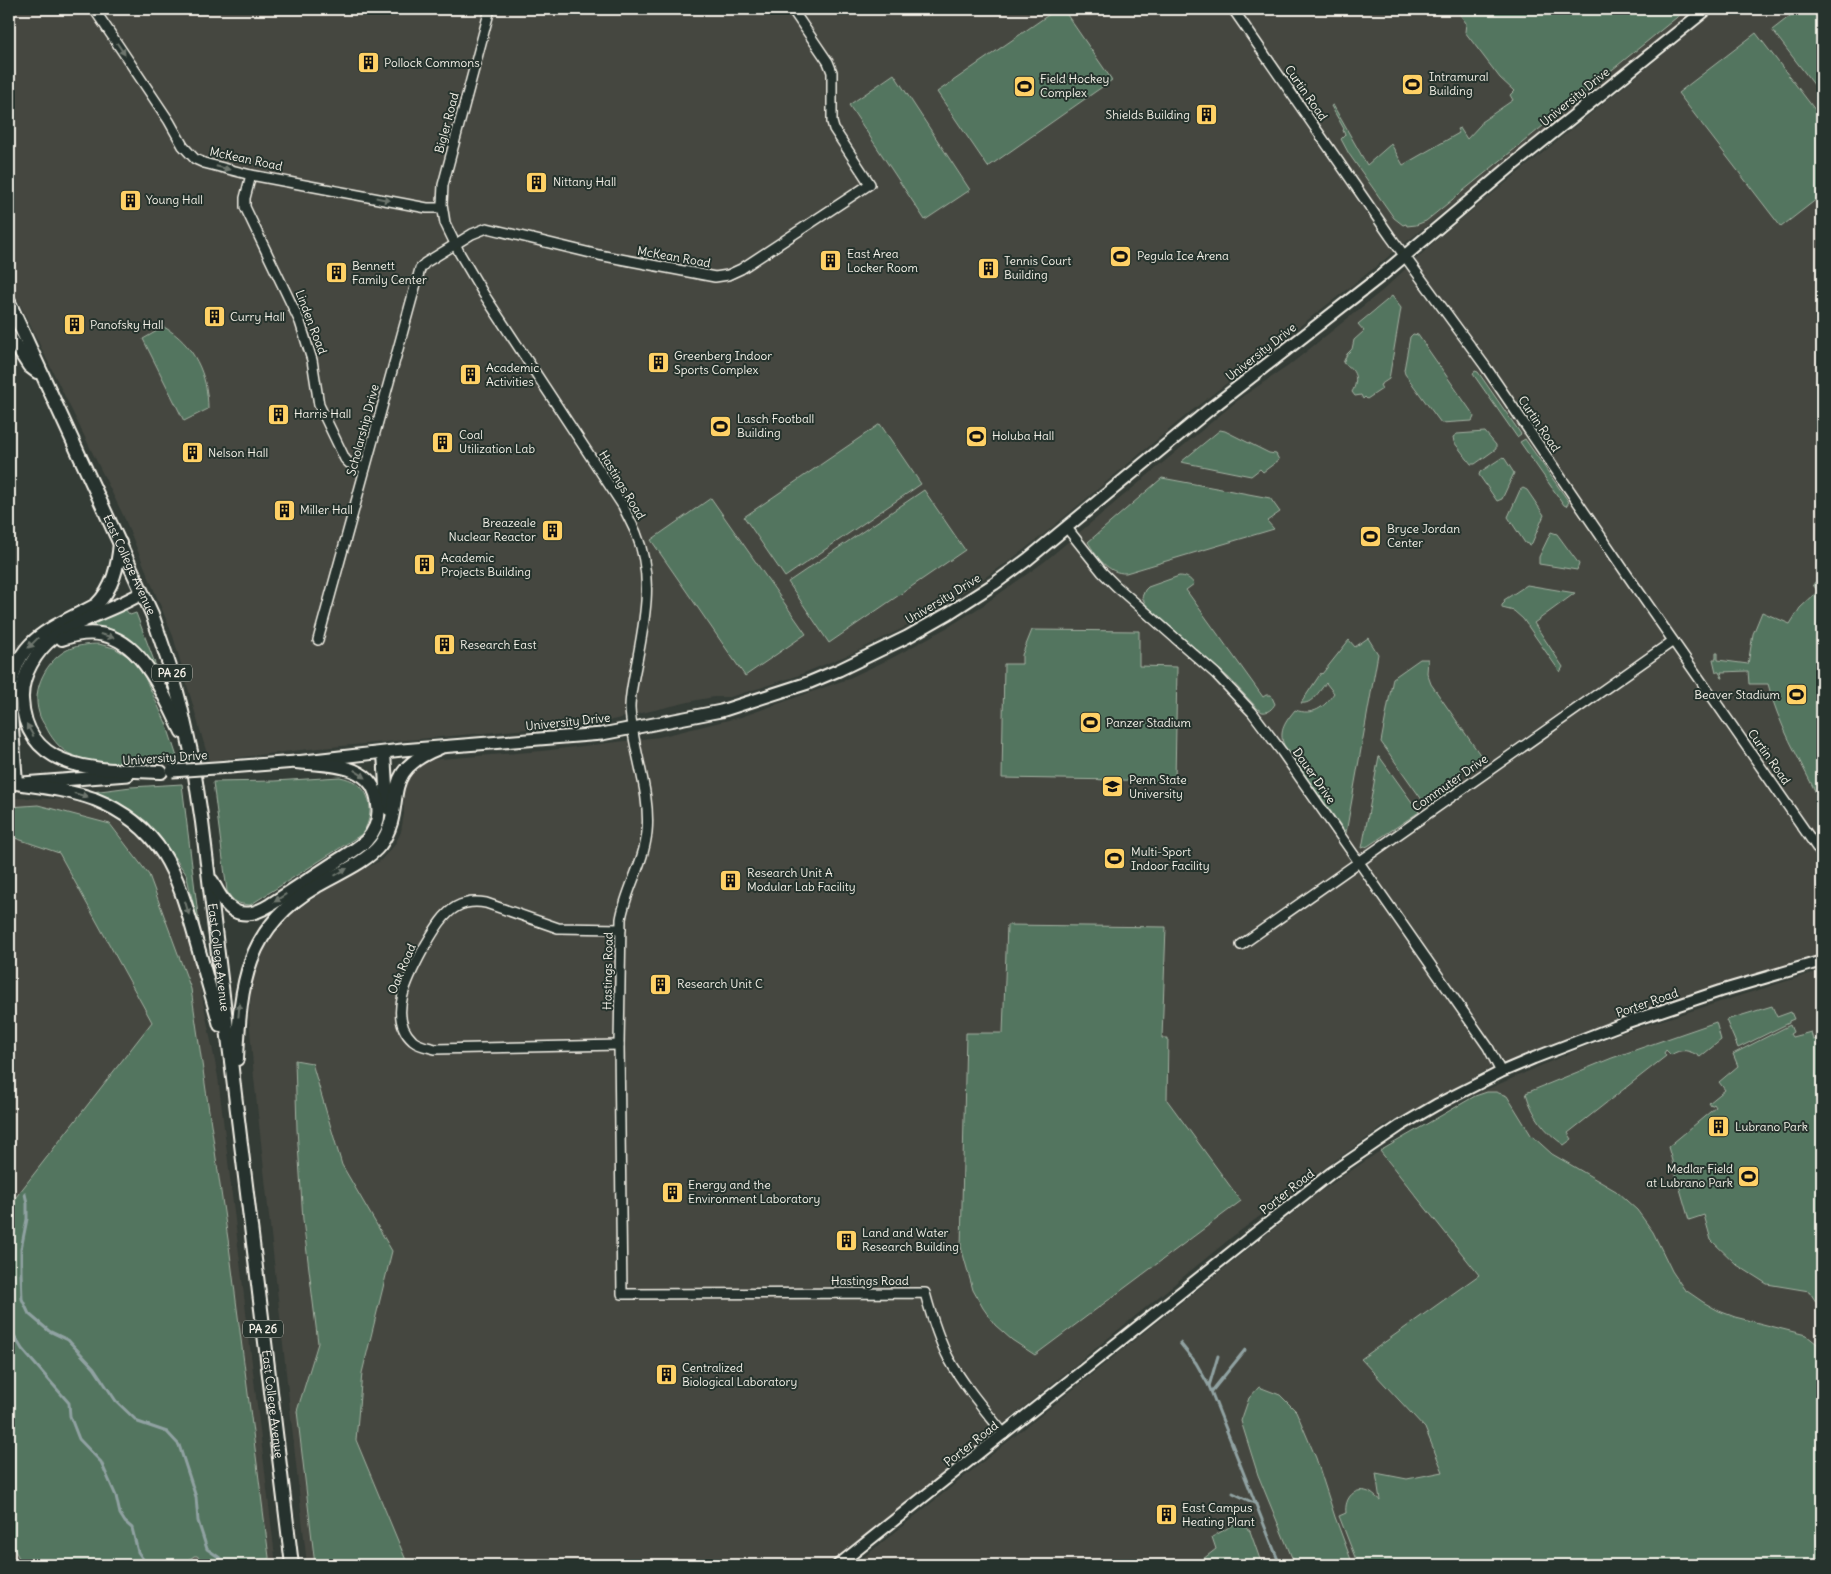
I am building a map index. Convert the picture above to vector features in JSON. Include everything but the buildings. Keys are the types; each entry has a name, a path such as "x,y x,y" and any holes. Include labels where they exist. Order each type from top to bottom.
{"main road":[{"name":"University Drive","path":"12,784 296,762 602,734 721,711 783,692 847,666 949,614 1028,560 1210,409 1405,256 1510,168 1707,9"},
{"name":"East College Avenue","path":"9,302 142,593 172,673 192,756 292,1565"},
{"name":"East College Avenue","path":"9,335 29,366 43,377"},
{"path":"120,543 115,574 101,600 96,605 44,632 28,647 16,668 10,688 12,784 62,790 94,799 131,820 147,833 162,851 173,870 183,895 231,1065"},
{"path":"142,593 125,603 64,631 44,647 28,670 24,680 22,694 25,721 30,732 41,746 65,762 77,766 167,772"},
{"path":"44,647 69,636 89,633 109,636 131,648 145,665 160,690 192,756"},
{"path":"235,1094 240,1002 249,966 265,932 277,917 313,888 363,859 377,848 386,833 394,798 403,772 415,759 439,748"},
{"path":"384,753 387,802 391,816"},
{"path":"207,871 220,898 228,907 235,912 250,914 266,908 367,840 376,825 379,811 375,790 367,779 354,770 336,764 296,762"}],"street":[{"name":"McKean Road","path":"94,9 189,154 204,163 427,208 442,208"},
{"name":"Bigler Road","path":"455,244 445,223 442,208 443,185 490,9"},
{"name":"McKean Road","path":"455,244 478,230 490,228 599,255 715,277 728,275 741,269 870,184 834,129 832,122 832,72 828,62 792,9"},
{"name":"Curtin Road","path":"1233,9 1405,256 1485,366 1673,641 1822,854"},
{"name":"Linden Road","path":"251,174 245,198 245,207 300,322 312,360 322,412 344,459 365,468"},
{"name":"Scholarship Drive","path":"318,640 420,270 429,259 455,244"},
{"name":"Hastings Road","path":"455,244 483,293 623,506 636,533 646,569 648,596 646,616 631,695 630,712 646,807 647,829 638,867 622,909 621,929 619,1045 622,1294 925,1293 934,1323 948,1358 962,1381 1004,1434"},
{"name":"Dauer Drive","path":"1067,528 1102,572 1116,586 1216,674 1252,712 1488,1047 1501,1072"},
{"name":"Commuter Drive","path":"1241,945 1673,641"},
{"name":"Oak Road","path":"619,1045 435,1049 415,1042 406,1032 400,1007 403,993 435,929 444,917 455,908 467,903 476,901 486,903 558,928 621,929"},
{"name":"Porter Road","path":"838,1565 1331,1173 1400,1126 1436,1105 1501,1072 1625,1023 1720,991 1822,961"}],"shaded area":[{"path":"9,9 1695,9 1373,269 1195,408 1044,534 1008,562 939,608 909,625 855,652 794,677 750,691 730,697 697,700 604,722 309,749 209,761 173,636 124,517 9,282"},
{"name":"Penn State University","path":"1719,9 1822,9 1822,953 1615,1019 1544,1047 1487,1070 1386,1125 1327,1166 1232,1237 906,1503 827,1565 307,1565 254,1078 249,1017 251,992 255,969 270,940 289,916 329,887 380,861 394,846 401,832 404,814 403,793 406,780 414,767 428,760 542,751 659,737 741,717 845,680 892,658 950,626 1044,562 1243,396 1287,367 1383,290 1442,235"},
{"path":"9,798 61,799 83,804 98,809 124,825 148,845 165,869 181,907 196,965 218,1077 276,1565 9,1565"},
{"path":"1822,970 1822,1565 854,1565 1317,1194 1380,1151 1481,1092 1577,1050 1618,1034"}],"green space":[{"name":"Field Hockey Complex","path":"1057,9 1063,9 1112,80 988,167 937,92"},
{"path":"1456,9 1687,9 1426,221 1407,226 1394,218 1349,154 1341,139 1345,135 1344,129 1331,106 1333,105 1367,165 1391,144 1403,165 1459,133 1457,129 1460,128 1467,139 1481,122 1513,100 1510,95 1514,91 1500,78 1465,32 1466,23"},
{"path":"1799,9 1822,9 1822,95 1772,30"},
{"path":"1756,33 1822,119 1822,195 1781,227 1678,93"},
{"path":"894,74 970,190 925,220 849,105"},
{"path":"1392,296 1401,308 1389,379 1380,385 1382,389 1367,399 1365,397 1363,399 1361,395 1355,396 1352,392 1356,379 1355,375 1351,368 1343,363 1347,354 1352,349 1354,340 1364,331 1358,324"},
{"path":"164,327 184,342 191,351 202,373 205,384 208,409 184,421 143,339"},
{"path":"1413,334 1418,335 1473,414 1472,421 1441,423 1405,374 1404,370 1410,337"},
{"path":"1475,371 1478,372 1521,434 1517,437 1473,374"},
{"path":"880,424 921,484 785,577 744,517"},
{"path":"1220,430 1269,453 1276,454 1279,460 1263,472 1260,469 1251,476 1181,462"},
{"path":"1485,432 1496,445 1496,449 1475,464 1471,464 1454,442 1453,437 1457,434"},
{"path":"1525,439 1569,502 1566,506 1520,442"},
{"path":"1503,457 1514,473 1502,499 1497,501 1479,475 1480,472"},
{"path":"1162,478 1270,498 1280,512 1267,521 1274,529 1126,573 1114,571 1103,563 1088,542"},
{"path":"1523,488 1527,490 1544,515 1530,545 1525,543 1508,517 1520,490"},
{"path":"924,490 965,550 829,643 788,582"},
{"path":"711,498 806,634 745,676 651,540"},
{"path":"1551,532 1557,534 1579,564 1577,570 1539,564 1539,557"},
{"path":"1179,576 1188,578 1194,584 1186,590 1263,697 1271,695 1275,704 1273,708 1266,712 1258,709 1229,678 1146,605 1142,597 1148,587"},
{"name":"Beaver Stadium","path":"1822,576 1822,802 1783,727 1768,684 1749,684 1748,671 1721,672 1722,678 1719,672 1716,672 1713,659 1716,659 1716,653 1718,653 1718,660 1748,664 1753,634 1762,612 1790,624 1800,608 1818,591 1813,585"},
{"path":"1527,585 1575,593 1534,623 1563,667 1560,672 1523,619 1514,611 1502,608 1504,600"},
{"path":"124,608 130,615 136,613 162,682 150,662 85,628"},
{"name":"Panzer Stadium","path":"1032,630 1139,631 1139,666 1177,667 1175,781 1002,778 1004,664 1022,664 1022,655"},
{"path":"1368,638 1378,654 1346,833 1284,745 1282,731 1295,710 1301,712 1313,711 1326,703 1334,693 1326,683 1312,700 1301,703 1321,673 1349,640 1355,647"},
{"path":"99,644 114,648 140,667 166,723 177,757 122,764 94,762 68,753 52,738 39,715 37,704 37,694 43,676 54,660 69,649"},
{"path":"1420,659 1428,659 1427,673 1431,684 1481,756 1482,763 1473,769 1467,766 1455,775 1461,783 1439,799 1425,804 1381,742 1393,678"},
{"path":"1379,756 1419,812 1368,846 1362,848"},
{"path":"340,777 356,783 362,788 369,800 370,814 362,834 250,905 239,903 231,898 227,891 213,782"},
{"path":"182,784 200,931 186,874 166,845 146,821 117,802 92,792 131,787"},
{"path":"38,805 110,824 149,875 191,989 229,1246 270,1565 209,1565 197,1556 194,1556 182,1565 23,1565 9,1540 9,1206 152,1022 59,853 9,836 9,807"},
{"path":"1007,925 1166,927 1162,1038 1168,1038 1167,1100 1241,1201 1035,1355 1012,1340 995,1325 983,1308 973,1290 961,1247 966,1033 1003,1033"},
{"path":"1772,1006 1777,1017 1791,1012 1794,1019 1738,1048 1726,1020"},
{"path":"1716,1022 1721,1040 1700,1057 1685,1051 1678,1051 1671,1055 1666,1050 1664,1053 1666,1056 1568,1133 1572,1139 1564,1145 1545,1129 1532,1109 1526,1093 1612,1058"},
{"name":"Medlar Field at Lubrano Park","path":"1790,1025 1793,1032 1790,1034 1792,1037 1811,1032 1813,1040 1819,1038 1819,1033 1822,1034 1822,1311 1809,1291 1767,1284 1737,1265 1711,1240 1704,1215 1689,1220 1668,1147 1716,1107 1714,1104 1711,1106 1709,1103 1725,1090 1719,1082 1738,1066 1733,1054"},
{"path":"295,1060 312,1063 342,1165 392,1251 362,1373 356,1440 408,1565 315,1565 297,1411 318,1343 303,1220"},
{"path":"1487,1092 1496,1092 1507,1096 1531,1135 1552,1154 1616,1191 1637,1210 1653,1232 1672,1271 1684,1289 1719,1311 1735,1317 1806,1335 1822,1348 1822,1565 1358,1565 1339,1516 1346,1513 1347,1502 1352,1494 1365,1491 1380,1500 1376,1473 1407,1479 1443,1472 1425,1428 1361,1359 1479,1275 1380,1151 1475,1096"},
{"path":"1259,1387 1280,1395 1296,1411 1316,1458 1353,1565 1295,1565 1258,1475 1241,1421 1249,1398"},
{"path":"1238,1522 1250,1531 1262,1565 1198,1565 1216,1549 1212,1537"}],"waterway":[{"path":"25,1194 27,1219 21,1249 21,1272 22,1299 29,1314 49,1331 68,1340 94,1368 116,1401 138,1422 167,1432 179,1445 196,1497 198,1521 207,1549 230,1565"},
{"path":"9,1327 22,1349 69,1403 70,1416 79,1439 101,1462 116,1496 120,1514 132,1528 138,1552 147,1565"},
{"path":"1180,1343 1196,1363 1209,1386 1280,1565"},
{"path":"1212,1391 1245,1350"},
{"path":"1209,1386 1218,1356"},
{"path":"1233,1493 1256,1504"}],"place":[{"name":"Pollock Commons","path":"368,63"},
{"name":"Intramural Building","path":"1413,84"},
{"name":"Field Hockey Complex","path":"1024,86"},
{"name":"Shields Building","path":"1206,115"},
{"name":"Nittany Hall","path":"537,182"},
{"name":"Young Hall","path":"130,200"},
{"name":"Pegula Ice Arena","path":"1121,256"},
{"name":"East Area Locker Room","path":"831,261"},
{"name":"Tennis Court Building","path":"988,268"},
{"name":"Bennett Family Center","path":"336,273"},
{"name":"Curry Hall","path":"214,317"},
{"name":"Panofsky Hall","path":"74,325"},
{"name":"Greenberg Indoor Sports Complex","path":"658,363"},
{"name":"Academic Activities","path":"470,375"},
{"name":"Harris Hall","path":"278,414"},
{"name":"Lasch Football Building","path":"721,426"},
{"name":"Holuba Hall","path":"976,436"},
{"name":"Coal Utilization Lab","path":"443,442"},
{"name":"Nelson Hall","path":"192,453"},
{"name":"Miller Hall","path":"284,510"},
{"name":"Breazeale Nuclear Reactor","path":"552,530"},
{"name":"Bryce Jordan Center","path":"1371,536"},
{"name":"Academic Projects Building","path":"425,565"},
{"name":"Research East","path":"444,645"},
{"name":"Beaver Stadium","path":"1796,695"},
{"name":"Panzer Stadium","path":"1090,723"},
{"name":"Penn State University","path":"1113,787"},
{"name":"Multi-Sport Indoor Facility","path":"1115,859"},
{"name":"Research Unit A Modular Lab Facility","path":"731,880"},
{"name":"Research Unit C","path":"661,984"},
{"name":"Lubrano Park","path":"1719,1127"},
{"name":"Medlar Field at Lubrano Park","path":"1749,1176"},
{"name":"Energy and the Environment Laboratory","path":"672,1192"},
{"name":"Land and Water Research Building","path":"846,1240"},
{"name":"Centralized Biological Laboratory","path":"666,1375"},
{"name":"East Campus Heating Plant","path":"1166,1515"}]}
